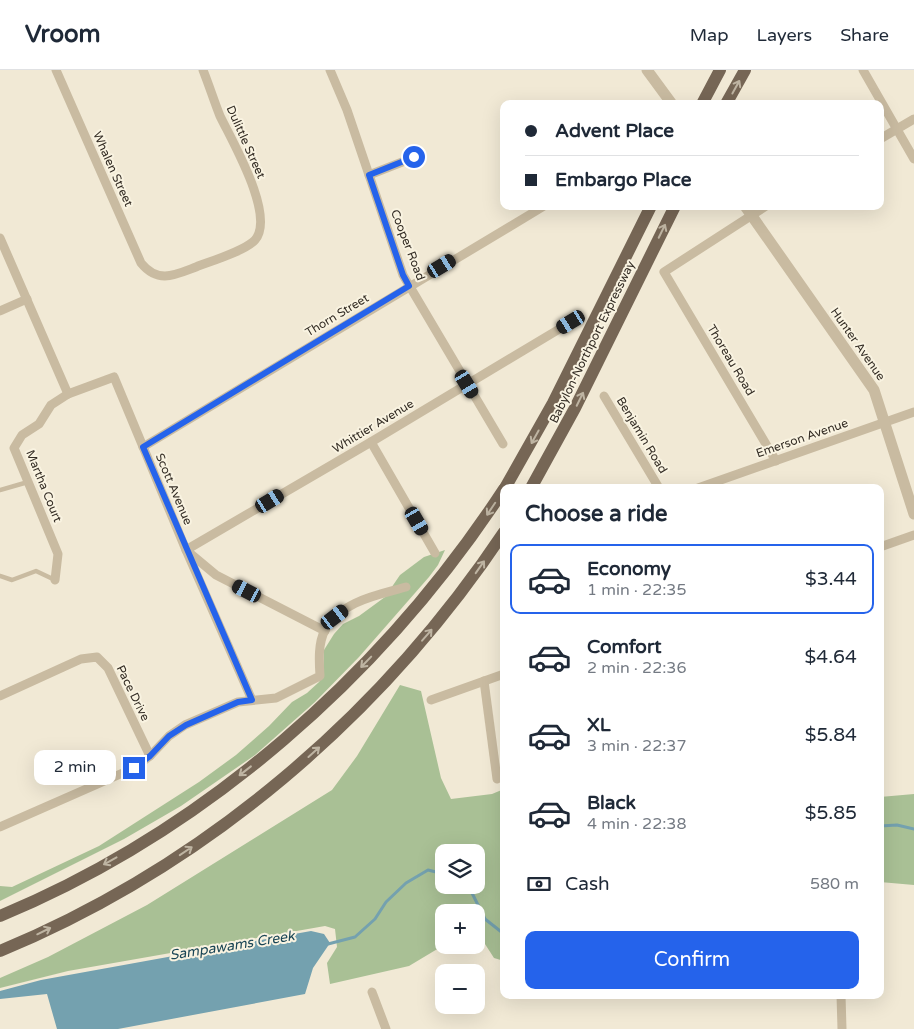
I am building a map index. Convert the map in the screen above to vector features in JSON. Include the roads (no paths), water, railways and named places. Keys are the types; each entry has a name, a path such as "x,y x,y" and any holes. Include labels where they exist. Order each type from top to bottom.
{"main road":[{"path":"704,100 720,70"},
{"path":"728,100 745,70"},
{"name":"Babylon-Northport Expressway","path":"506,484 553,403 649,210"},
{"name":"Babylon-Northport Expressway","path":"533,484 575,408 673,210"},
{"name":"Babylon-Northport Expressway","path":"0,916 38,899 89,872 163,829 226,785 300,725 363,666 402,624 444,573 500,494"},
{"path":"0,952 56,926 131,886 204,839 278,782 352,716 398,668 455,601 500,538"}],"street":[{"name":"Whalen Street","path":"56,70 136,254 144,267 153,274 176,275 243,248 255,240 261,225"},
{"name":"Dulittle Street","path":"203,70 220,116 247,174 259,208 261,225"},
{"name":"Cooper Road","path":"330,70 347,110 403,275 503,444"},
{"path":"647,70 669,100"},
{"path":"863,70 880,100"},
{"path":"884,108 914,159"},
{"path":"884,136 914,119"},
{"path":"369,175 414,157"},
{"name":"Thorn Street","path":"143,447 537,210"},
{"name":"Thoreau Road","path":"748,211 664,272 776,461"},
{"name":"Hunter Avenue","path":"748,211 874,390 914,514"},
{"path":"0,238 68,394"},
{"path":"0,312 27,299"},
{"name":"Whittier Avenue","path":"186,550 571,322"},
{"name":"Scott Avenue","path":"68,394 114,377 186,550 252,700"},
{"name":"Martha Court","path":"55,580 58,554 14,448 22,436 39,424 51,405 68,394"},
{"name":"Benjamin Road","path":"604,396 657,484"},
{"name":"Emerson Avenue","path":"710,484 914,412"},
{"path":"371,442 435,553"},
{"path":"884,546 914,535"},
{"path":"186,550 216,575 324,631"},
{"path":"0,827 134,768 150,756 169,736 186,725 238,702 276,698 320,676 320,648 324,631 335,617 346,608 365,599 406,586"},
{"name":"Pace Drive","path":"0,696 81,659 97,657 108,668 150,756"},
{"path":"431,700 500,675"},
{"path":"484,681 497,779"},
{"path":"372,992 386,1029"},
{"path":"840,999 842,1029"}],"lane":[{"path":"0,490 28,482"},
{"path":"0,576 12,580 36,571 55,580"}],"water":[{"path":"311,931 324,934 330,943 313,968 305,994 118,1029 57,1029 47,994 0,999 0,991 41,980"}],"waterway":[{"name":"Sampawams Creek","path":"884,826 897,825 914,829"},
{"name":"Sampawams Creek","path":"328,944 355,937 375,919 386,902 406,883 428,870 435,872"},
{"name":"Sampawams Creek","path":"472,894 485,919 500,931"}]}
